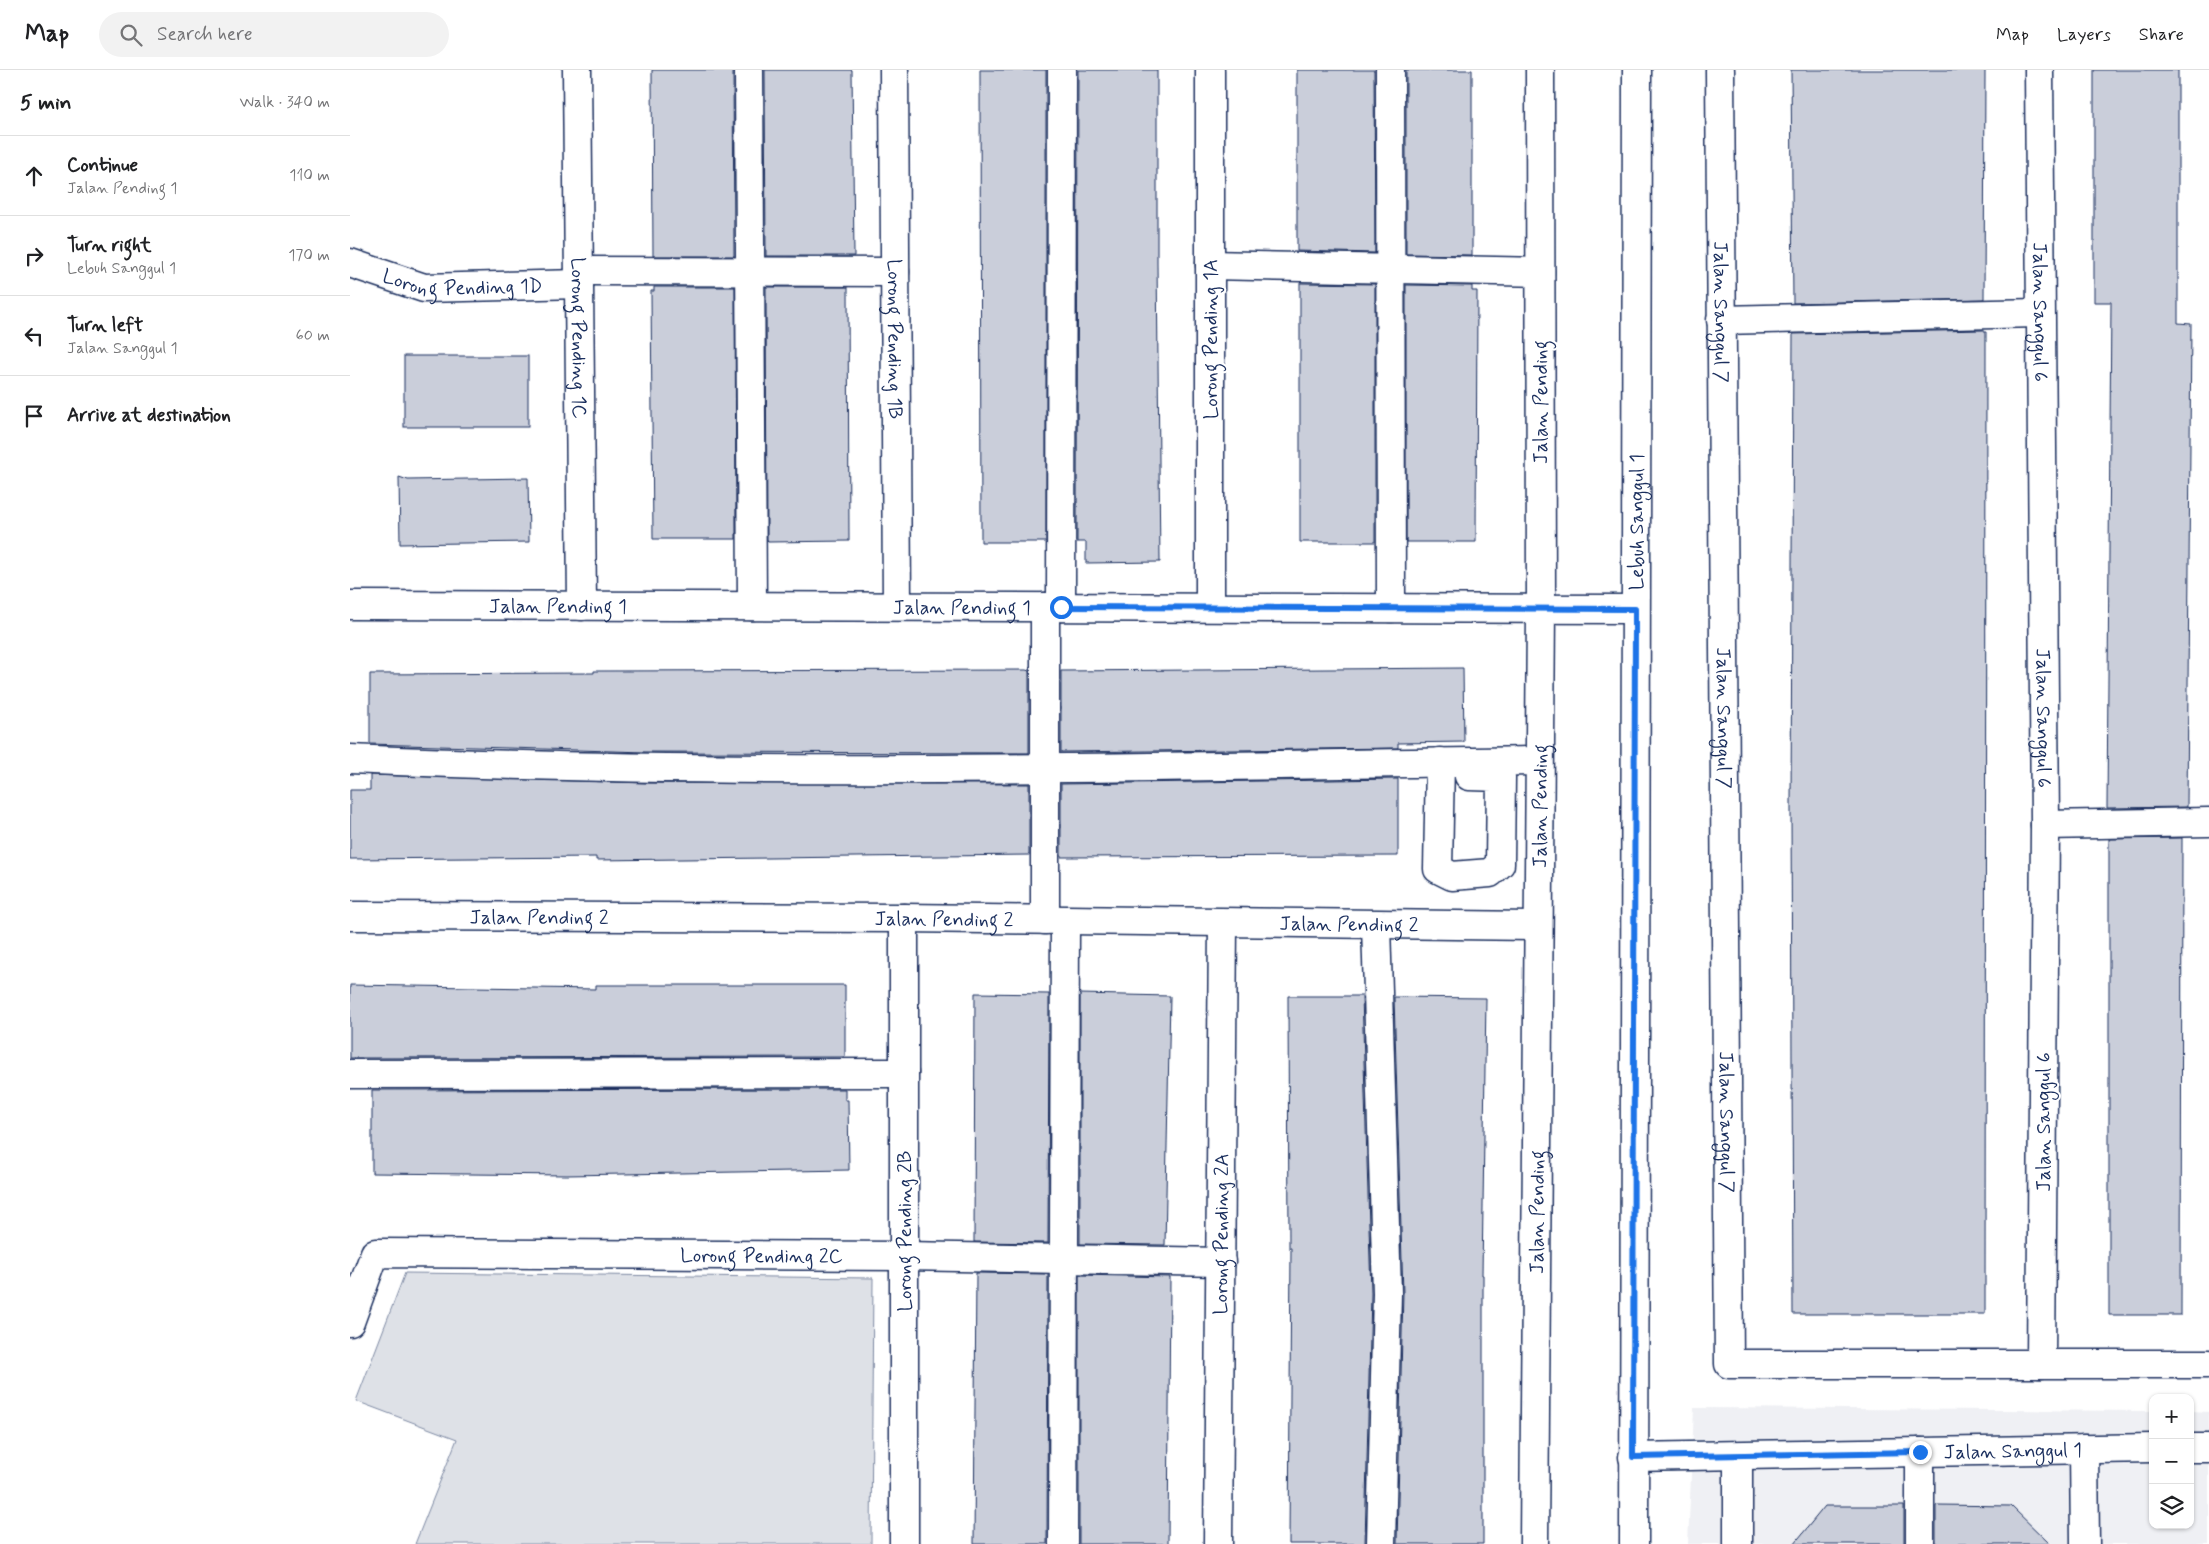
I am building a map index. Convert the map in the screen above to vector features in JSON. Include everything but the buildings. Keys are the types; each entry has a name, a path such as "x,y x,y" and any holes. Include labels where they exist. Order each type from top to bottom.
{"street":[{"name":"Lorong Pending 1C","path":"577,70 582,606"},
{"path":"748,70 752,606"},
{"name":"Lorong Pending 1B","path":"894,70 897,606"},
{"path":"1062,70 1053,607 1045,770 1055,920 1064,1260 1063,1544"},
{"name":"Lorong Pending 1A","path":"1210,70 1210,608"},
{"path":"1390,70 1392,608"},
{"name":"Jalan Pending","path":"1534,1544 1541,608 1540,70"},
{"name":"Lebuh Sanggul 1","path":"1634,1544 1637,70"},
{"name":"Jalan Sanggul 7","path":"1720,70 1729,1364 2041,1364"},
{"name":"Jalan Sanggul 6","path":"2039,70 2039,313 2045,825 2041,1364"},
{"name":"Lorong Pending 1D","path":"350,263 424,288 579,278 750,271 895,272"},
{"path":"1210,265 1540,272"},
{"path":"1722,320 2039,313"},
{"name":"Jalan Pending 1","path":"350,605 1635,609"},
{"path":"350,759 492,765 1045,770 1440,769 1539,761"},
{"path":"2045,825 2209,822"},
{"name":"Jalan Pending 2","path":"350,916 904,918 1538,926"},
{"name":"Lorong Pending 2B","path":"904,918 904,1544"},
{"name":"Lorong Pending 2A","path":"1218,1544 1223,923"},
{"path":"1376,924 1387,1294 1381,1544"},
{"path":"350,1074 904,1073"},
{"name":"Lorong Pending 2C","path":"350,1322 375,1253 905,1256 1221,1262"},
{"path":"2041,1364 2209,1364"},
{"name":"Jalan Sanggul 1","path":"1633,1457 2149,1448"},
{"path":"2194,1448 2209,1448"},
{"path":"2084,1449 2084,1544"},
{"path":"1920,1452 1920,1544"},
{"path":"1738,1456 1738,1544"}],"shaded area":[{"path":"405,1273 873,1278 871,1544 415,1544 457,1439 356,1401"},
{"path":"1694,1408 2149,1411 2149,1529 2194,1529 2194,1411 2209,1412 2209,1544 1688,1544"}],"route":[{"path":"1061,607 1635,609 1633,1457 1920,1452"}]}
